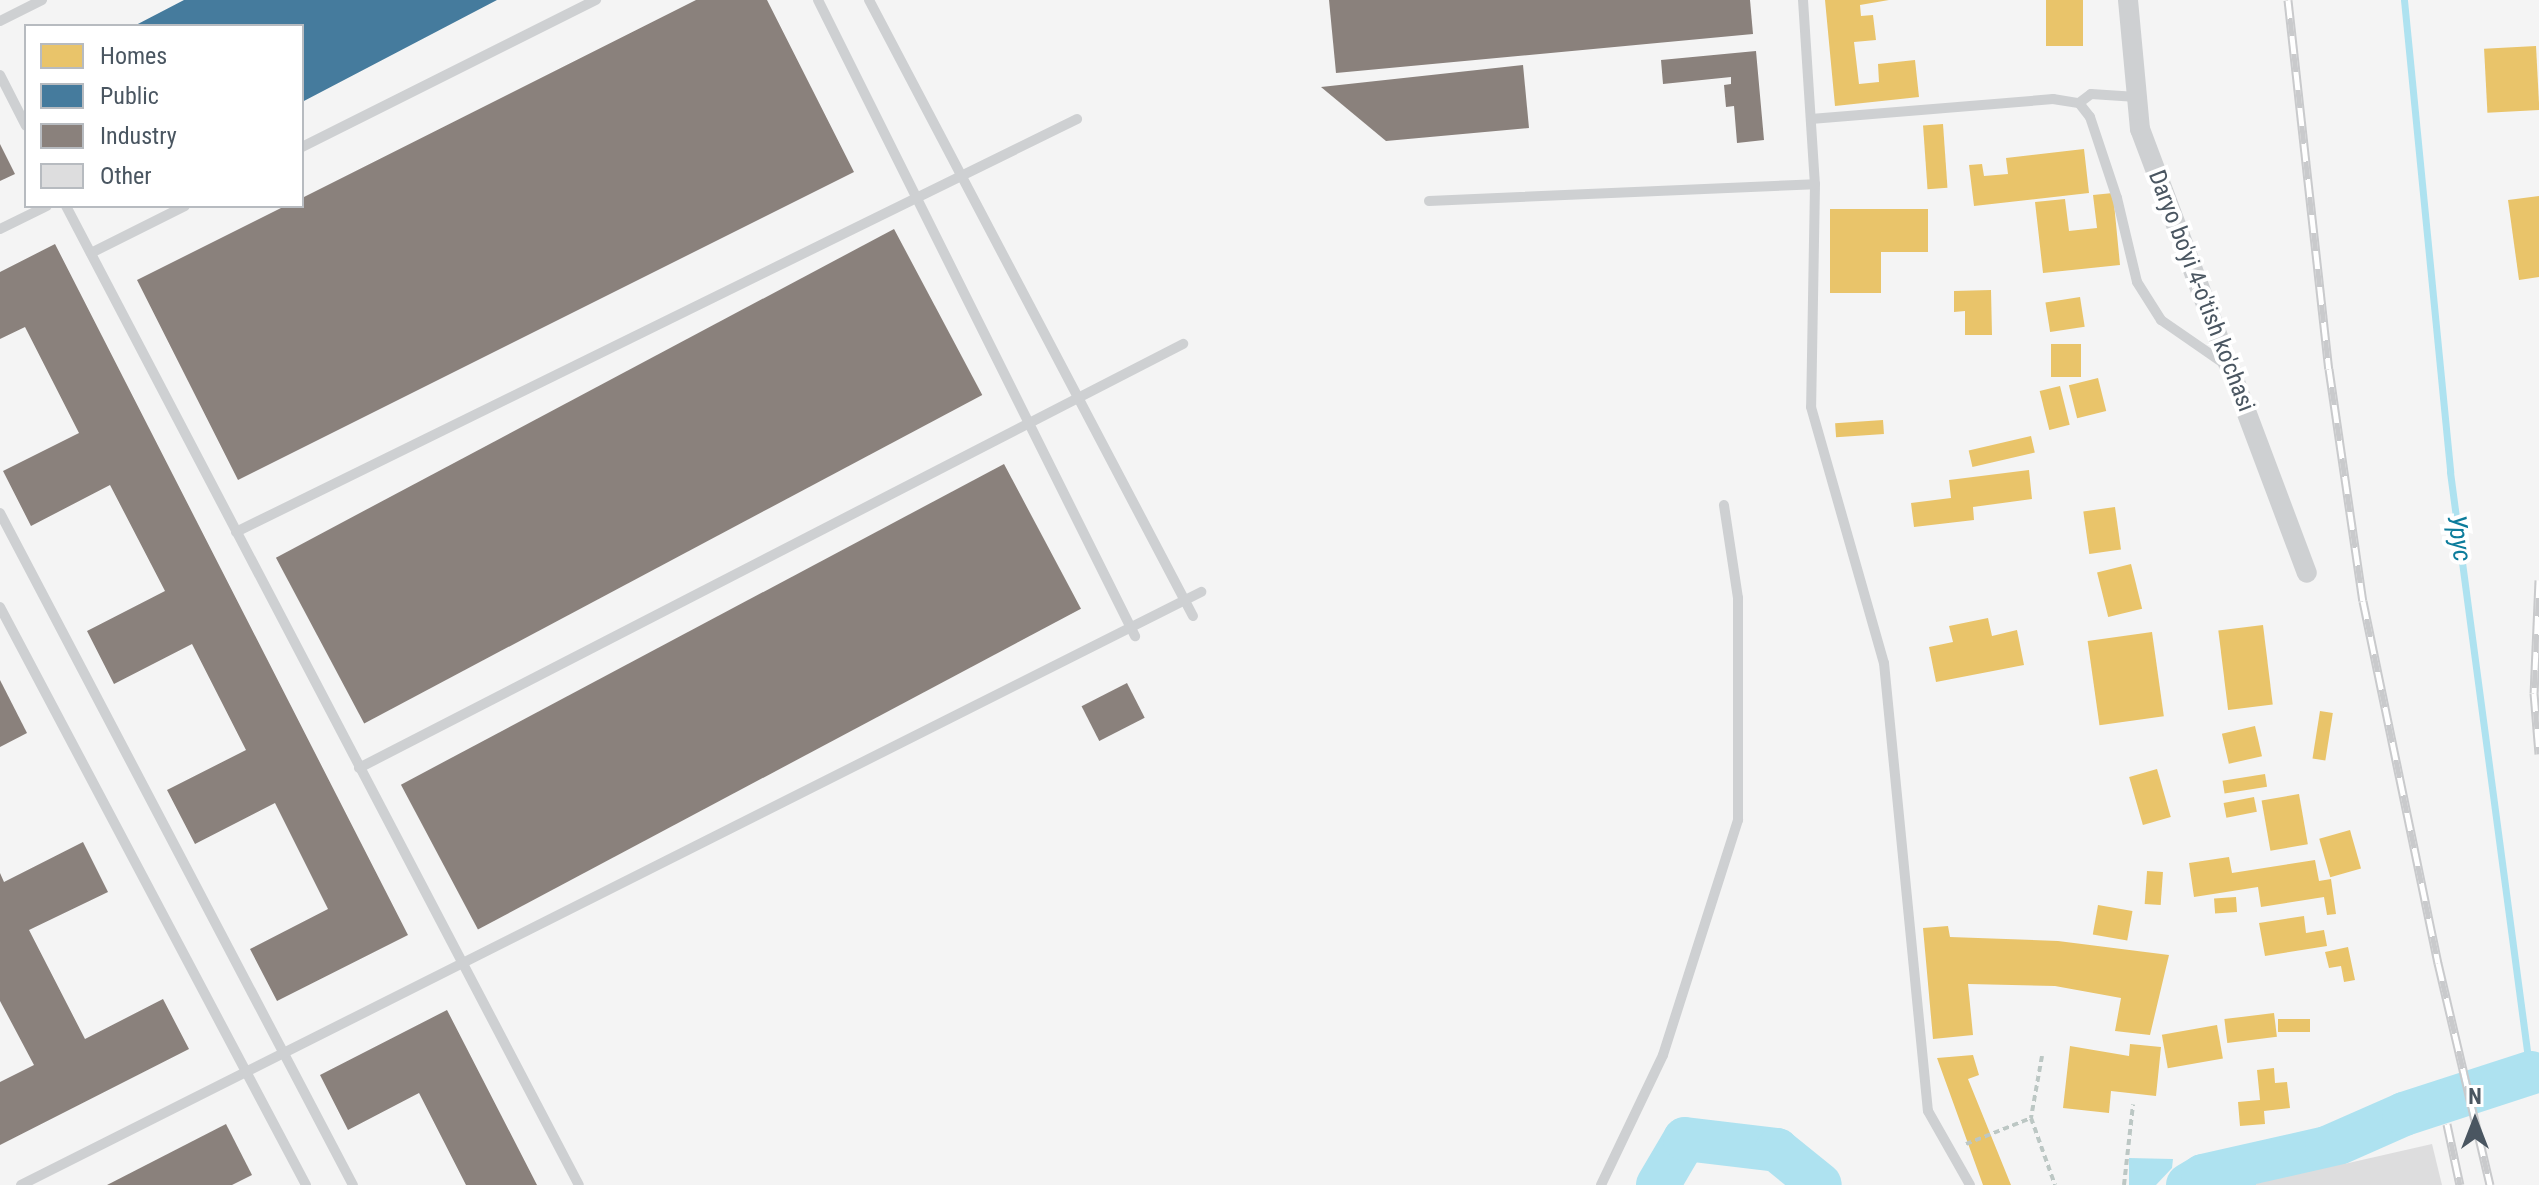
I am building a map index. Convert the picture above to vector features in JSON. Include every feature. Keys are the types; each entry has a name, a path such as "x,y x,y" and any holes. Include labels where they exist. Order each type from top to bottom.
{"street":[{"name":"Daryo bo'yi 4-o'tish ko'chasi","path":"2128,0 2140,129 2307,573"}],"lane":[{"path":"0,21 42,0"},
{"path":"304,146 596,0"},
{"path":"818,0 1133,632"},
{"path":"869,0 1193,616"},
{"path":"1803,0 1815,184 1811,407 1884,663 1928,1111 1970,1185"},
{"path":"0,75 24,122"},
{"path":"2079,103 2091,94 2137,97"},
{"path":"1811,119 2053,99 2079,103 2090,117 2117,198 2137,282 2161,320 2230,368"},
{"path":"236,532 1077,119"},
{"path":"1429,201 1815,184"},
{"path":"0,229 43,208"},
{"path":"67,208 579,1185"},
{"path":"91,253 181,208"},
{"path":"359,768 1183,344"},
{"path":"1601,1185 1663,1055 1738,820 1738,598 1724,505"},
{"path":"0,513 256,1009 284,1052 353,1185"},
{"path":"21,1185 1133,632 1201,592"},
{"path":"0,607 306,1185"}],"path":[{"path":"2042,1056 2031,1118 2055,1185"},
{"path":"2124,1185 2133,1105"},
{"path":"1964,1145 2031,1118"}],"water":[{"path":"2129,1158 2173,1159 2172,1168 2156,1185 2129,1185"}],"building: Homes":[{"path":"1825,0 1889,0 1860,5 1861,16 1873,15 1876,40 1854,42 1859,84 1879,82 1878,64 1915,60 1919,97 1835,106"},
{"path":"2046,0 2083,0 2083,46 2046,46"},
{"path":"2536,46 2539,110 2487,113 2484,49"},
{"path":"1943,124 1947,188 1928,189 1923,125"},
{"path":"2084,149 2089,193 1974,206 1969,165 1982,164 1984,176 2008,174 2006,158"},
{"path":"2113,193 2120,265 2043,273 2035,202 2065,199 2069,231 2097,228 2093,195"},
{"path":"2539,196 2539,277 2519,280 2508,200"},
{"path":"1830,209 1928,209 1928,252 1881,252 1881,293 1830,293"},
{"path":"1991,290 1992,335 1965,335 1965,311 1954,312 1954,291"},
{"path":"2080,297 2085,327 2050,332 2045,302"},
{"path":"2051,344 2081,344 2081,377 2051,377"},
{"path":"2098,378 2106,411 2077,418 2069,385"},
{"path":"2060,386 2070,425 2049,430 2040,391"},
{"path":"1883,420 1884,434 1836,437 1835,423"},
{"path":"2031,436 2035,453 1972,467 1969,450"},
{"path":"2029,470 2032,499 1973,507 1974,520 1914,527 1911,503 1951,498 1949,480"},
{"path":"2115,507 2121,550 2089,554 2083,511"},
{"path":"2131,564 2142,609 2108,617 2097,572"},
{"path":"1988,618 1992,636 2017,630 2024,665 1936,682 1929,647 1953,642 1949,626"},
{"path":"2263,625 2273,704 2228,710 2218,630"},
{"path":"2152,632 2164,716 2099,725 2088,641"},
{"path":"2320,711 2333,713 2325,760 2312,758"},
{"path":"2255,726 2262,756 2229,764 2222,734"},
{"path":"2157,769 2171,817 2143,825 2129,777"},
{"path":"2265,774 2267,787 2225,794 2223,781"},
{"path":"2299,794 2308,844 2270,851 2262,801"},
{"path":"2254,797 2257,812 2226,818 2224,803"},
{"path":"2350,830 2361,868 2330,877 2319,839"},
{"path":"2229,857 2232,873 2315,860 2319,881 2331,879 2336,914 2327,915 2324,897 2261,907 2258,887 2194,897 2189,863"},
{"path":"2147,871 2163,872 2161,905 2145,904"},
{"path":"2236,897 2237,912 2215,913 2214,899"},
{"path":"2098,905 2132,911 2127,941 2093,935"},
{"path":"2304,916 2306,933 2324,930 2327,946 2265,956 2259,923"},
{"path":"1948,926 1950,937 2058,941 2169,955 2150,1035 2115,1031 2121,998 2055,986 1968,984 1973,1035 1933,1039 1923,928"},
{"path":"2348,947 2355,980 2344,982 2341,966 2329,968 2325,952"},
{"path":"2274,1013 2277,1037 2227,1043 2224,1019"},
{"path":"2278,1019 2310,1019 2310,1032 2278,1032"},
{"path":"2217,1025 2223,1058 2168,1068 2162,1035"},
{"path":"2130,1044 2161,1047 2156,1096 2111,1091 2109,1113 2063,1108 2070,1046 2129,1056"},
{"path":"1973,1055 1979,1075 1968,1079 2011,1185 1983,1185 1937,1058"},
{"path":"2274,1068 2275,1083 2287,1082 2290,1108 2264,1111 2265,1124 2240,1126 2238,1102 2260,1100 2257,1070"}],"building: Public":[{"path":"184,0 497,0 304,101 304,24 138,24"}],"building: Industry":[{"path":"696,0 767,0 854,172 238,480 137,280 281,208 304,208 304,197"},
{"path":"1329,0 1750,0 1753,34 1336,73"},
{"path":"1756,51 1764,140 1737,143 1734,106 1726,107 1724,85 1731,84 1731,77 1663,84 1661,60"},
{"path":"1523,65 1529,128 1386,141 1321,87"},
{"path":"0,144 15,174 0,181"},
{"path":"894,229 982,395 364,724 276,558"},
{"path":"55,244 408,935 277,1001 250,949 328,909 275,803 195,844 167,790 246,750 192,644 114,684 87,631 165,591 110,485 31,526 3,471 79,433 25,327 0,339 0,272"},
{"path":"1004,464 1081,609 478,929 401,785"},
{"path":"0,680 27,733 0,747"},
{"path":"1127,683 1145,718 1099,741 1082,706"},
{"path":"83,842 108,892 29,930 85,1039 163,999 189,1049 0,1145 0,1082 34,1065 0,1001 0,873 4,882"},
{"path":"447,1010 537,1185 466,1185 419,1093 348,1130 320,1075"},
{"path":"226,1124 252,1175 232,1185 107,1185"}],"building: Other":[{"path":"2432,1144 2442,1185 2256,1185 2256,1184"}],"waterway":[{"name":"Урус","path":"2404,0 2450,472 2530,1073 2539,1072"},
{"path":"2188,1185 2203,1176 2327,1148 2404,1114 2530,1073"},
{"path":"1658,1185 1685,1139 1777,1150 1820,1185"}],"railway":[{"path":"2288,0 2329,369 2363,601 2438,963 2490,1185"},
{"path":"2539,580 2534,693 2539,754"},
{"path":"2447,1124 2460,1185"}]}
